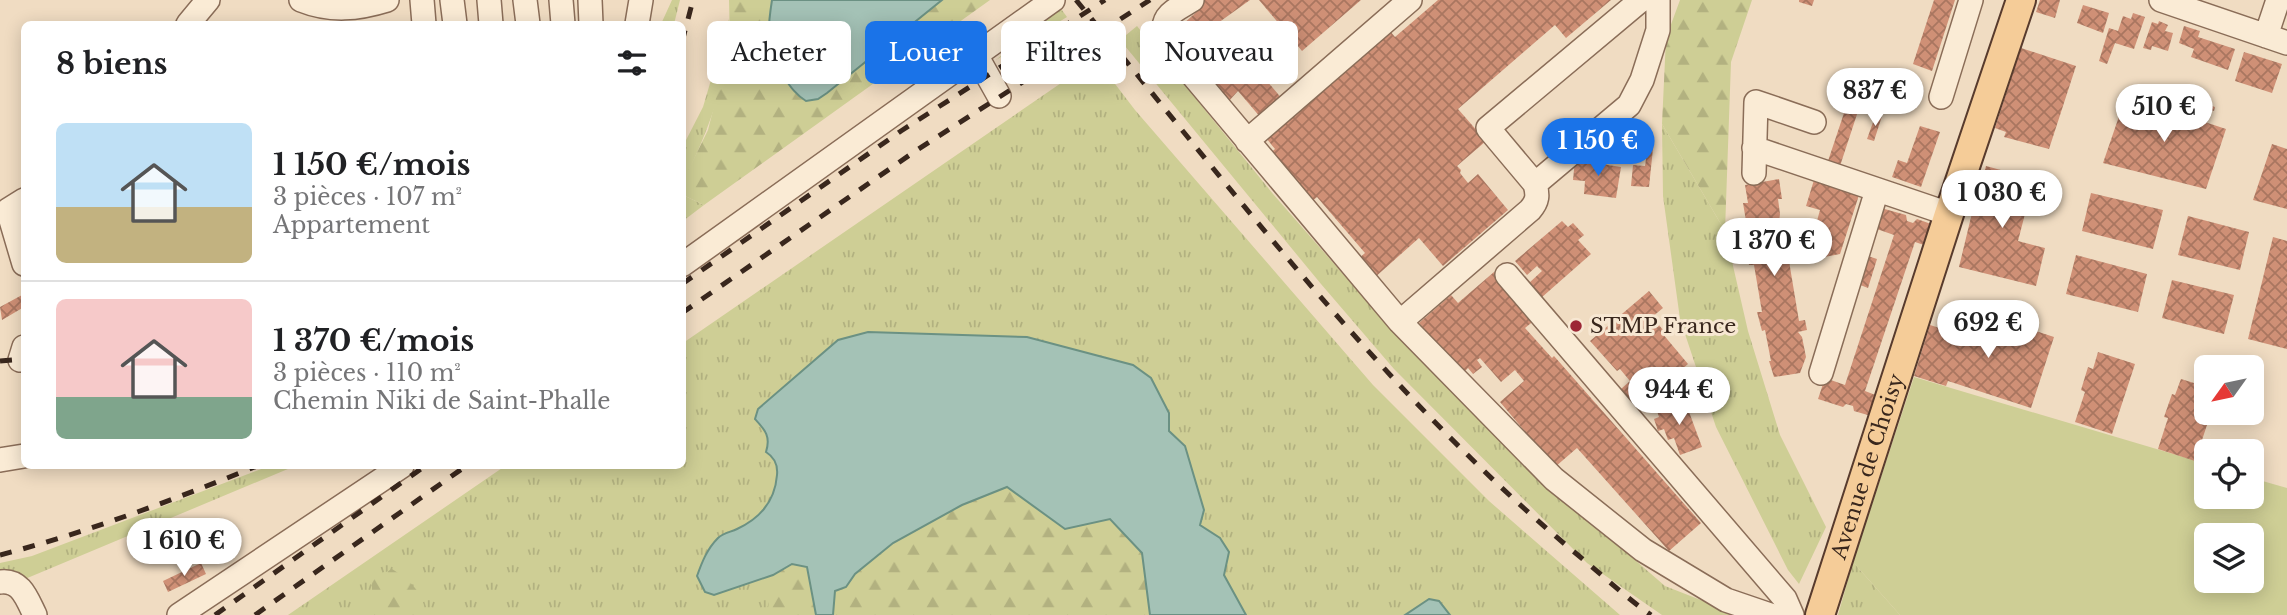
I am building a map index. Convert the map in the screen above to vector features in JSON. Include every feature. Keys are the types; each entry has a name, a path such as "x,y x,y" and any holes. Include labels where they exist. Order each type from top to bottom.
{"main road":[{"name":"Avenue de Choisy","path":"1820,615 2021,0"}],"street":[{"path":"190,21 208,0"},
{"path":"301,0 330,9 363,7 387,0"},
{"path":"422,0 424,21"},
{"path":"452,0 455,21"},
{"path":"489,0 491,21"},
{"path":"525,0 528,21"},
{"path":"561,0 563,21"},
{"path":"590,0 592,21"},
{"path":"638,21 641,0"},
{"path":"987,47 1053,0"},
{"path":"1192,0 1167,16 1162,26 1164,41 1400,322 1554,479 1643,550 1726,600 1770,615"},
{"path":"1247,141 1410,0"},
{"path":"1400,322 1536,203 1538,194 1535,184 1488,128 1642,0"},
{"path":"1535,184 1629,105 1642,80 1658,30 1658,0"},
{"path":"1941,97 1971,0"},
{"path":"2161,0 2277,39 2278,0"},
{"path":"987,75 999,96"},
{"path":"686,262 935,84"},
{"path":"1754,173 1756,102 1814,122"},
{"path":"1754,148 1949,214"},
{"path":"1821,373 1877,190"},
{"path":"21,202 8,210 21,254"},
{"path":"1507,275 1785,599 1792,615"},
{"path":"0,460 21,456"},
{"path":"179,615 398,469"},
{"path":"0,582 19,586 35,615"}],"green space":[{"path":"672,0 680,0 675,21 662,21"},
{"path":"729,0 772,0 769,20 729,21"},
{"path":"942,0 990,0 961,21 914,21"},
{"path":"1680,0 1752,0 1731,62 1725,231 1662,124 1666,38"},
{"path":"1059,6 1067,17 1060,21 1042,21"},
{"path":"1137,26 1140,30 1140,64 1126,47 1126,35"},
{"path":"865,57 865,84 873,84 704,205 686,196 686,175 708,130 720,84 790,84 806,101 829,84 851,84 851,68"},
{"path":"710,84 722,84 709,124 686,176 686,140 703,107"},
{"path":"1060,84 1115,84 1373,385 1489,501 1620,615 288,615 501,469 686,469 686,341"},
{"path":"1156,84 1184,84 1273,194 1406,346 1553,489 1665,586 1739,615 1662,615 1587,563 1394,369"},
{"path":"1662,124 1725,231 1748,331 1780,435 1826,527 1799,584 1788,570 1716,427 1680,319 1663,196"},
{"path":"686,196 704,205 686,219"},
{"path":"1914,377 2194,460 2194,509 2264,509 2264,481 2287,488 2287,615 1900,615 1853,562"},
{"path":"261,469 288,469 25,579 0,575 0,563 32,556"},
{"path":"1007,487 1065,529 1110,519 1142,553 1150,615 833,615 835,591 846,587 855,574 893,543 962,505"},
{"path":"1853,562 1900,615 1838,615"},
{"path":"792,564 807,567 816,615 767,615 773,575"},
{"path":"392,569 415,588 426,615 372,615 372,579"}],"shaded area":[{"path":"772,0 942,0 916,21 865,21 865,62 851,74 851,21 770,21"},
{"path":"789,84 838,84 818,99 806,101"},
{"path":"868,332 1027,337 1133,365 1151,378 1169,413 1169,431 1185,446 1204,510 1200,525 1220,538 1229,552 1224,575 1246,615 1150,615 1142,553 1110,519 1065,529 1007,487 962,505 893,543 855,574 846,587 835,591 833,615 816,615 807,567 792,564 773,575 714,595 705,592 697,576 711,547 720,536 746,525 760,514 770,501 776,484 777,468 766,452 766,434 755,419 758,409 838,340"},
{"path":"1429,599 1439,601 1450,615 1405,615"}],"building":[{"path":"1250,0 1221,21 1186,21 1203,6 1199,1"},
{"path":"1259,0 1361,0 1302,51 1298,46 1298,21 1277,21"},
{"path":"1438,0 1611,0 1566,38 1555,25 1458,109 1486,141 1457,166 1461,170 1460,173 1468,183 1478,174 1508,210 1443,266 1419,238 1373,279 1357,260 1365,253 1317,197 1309,204 1267,156 1275,149 1261,132 1385,25 1395,37"},
{"path":"1799,0 1814,0 1812,6"},
{"path":"1934,0 1955,0 1932,71 1913,64"},
{"path":"2040,0 2060,0 2055,18 2036,12"},
{"path":"2083,5 2109,13 2103,33 2077,23"},
{"path":"2133,13 2145,17 2134,49 2115,43 2107,64 2099,61 2109,28 2118,31 2123,16 2131,19"},
{"path":"2159,21 2168,25 2165,31 2173,33 2168,51 2152,46 2151,50 2143,48 2152,22 2158,24"},
{"path":"2184,26 2200,31 2198,37 2235,49 2228,70 2191,57 2194,49 2179,43"},
{"path":"2021,48 2076,66 2049,149 2004,137 2006,132 1995,128"},
{"path":"2244,52 2282,64 2272,93 2235,81"},
{"path":"1206,84 1269,84 1283,100 1261,118 1238,91 1228,102 1202,87"},
{"path":"2179,94 2215,107 2214,111 2177,100"},
{"path":"1850,95 1862,99 1839,169 1827,164"},
{"path":"2126,96 2226,129 2206,189 2103,163"},
{"path":"1876,114 1882,116 1874,141 1867,139"},
{"path":"1920,126 1940,132 1921,187 1892,177 1898,160 1907,163"},
{"path":"1610,134 1654,139 1649,187 1631,186 1633,165 1645,166 1646,159 1607,154"},
{"path":"2272,144 2287,149 2287,209 2253,200"},
{"path":"1575,160 1621,167 1616,198 1584,194 1585,181 1573,180"},
{"path":"1986,166 2034,179 2018,241 2045,248 2036,286 1959,267 1972,213 1980,215 1983,203 1976,201"},
{"path":"1779,179 1782,199 1778,199 1779,222 1787,221 1789,230 1784,231 1799,321 1805,320 1807,330 1798,332 1802,337 1806,357 1800,373 1774,377 1765,330 1762,331 1757,312 1762,312 1754,265 1749,265 1745,240 1749,239 1743,203 1748,203 1745,185"},
{"path":"1814,180 1859,195 1840,254 1814,259 1809,229 1815,228 1820,210 1806,206"},
{"path":"2091,193 2163,210 2153,249 2082,231"},
{"path":"1881,208 1906,215 1907,221 1913,223 1917,219 1934,225 1927,246 1915,242 1865,391 1878,396 1871,416 1854,411 1853,406 1846,404 1843,407 1818,399 1825,378 1845,385 1894,235 1874,228"},
{"path":"2188,216 2249,232 2240,270 2178,255"},
{"path":"1562,221 1568,227 1573,223 1584,235 1578,240 1591,254 1541,298 1529,283 1542,271 1537,266 1527,275 1515,261"},
{"path":"2273,237 2287,241 2287,349 2248,339"},
{"path":"1865,255 1877,259 1868,288 1855,283"},
{"path":"2076,255 2147,274 2138,312 2066,294"},
{"path":"1494,272 1536,319 1525,328 1552,358 1554,356 1701,523 1669,551 1577,448 1555,467 1500,402 1524,381 1515,370 1501,382 1480,358 1477,360 1482,367 1473,374 1468,368 1463,373 1419,323 1451,295 1458,303"},
{"path":"2172,280 2234,295 2224,334 2162,318"},
{"path":"1649,291 1663,308 1652,317 1688,364 1637,408 1621,389 1630,381 1620,369 1617,371 1590,341"},
{"path":"21,296 21,309 2,320 0,307"},
{"path":"1985,314 2054,337 2031,408 1948,381 1946,386 1914,376 1930,325 1977,340"},
{"path":"2098,352 2135,364 2112,434 2075,422 2085,392 2081,390 2088,367 2093,369"},
{"path":"2181,379 2194,383 2194,425 2207,425 2202,439 2194,439 2194,461 2158,449 2168,418 2164,417 2172,394 2175,395"},
{"path":"1685,401 1702,447 1680,455 1674,438 1668,440 1664,429 1658,431 1654,419 1659,417 1657,411"},
{"path":"201,563 206,574 168,592 163,581"}],"railway":[{"path":"686,27 693,0"},
{"path":"1076,0 1252,216 1373,357 1503,489 1651,615"},
{"path":"686,281 901,131 1105,0"},
{"path":"686,310 914,152 1150,0"},
{"path":"0,361 21,359"},
{"path":"0,555 130,515 249,469"},
{"path":"215,615 421,469"},
{"path":"255,615 462,469"}],"place":[{"name":"STMP France","path":"1576,326"}]}
